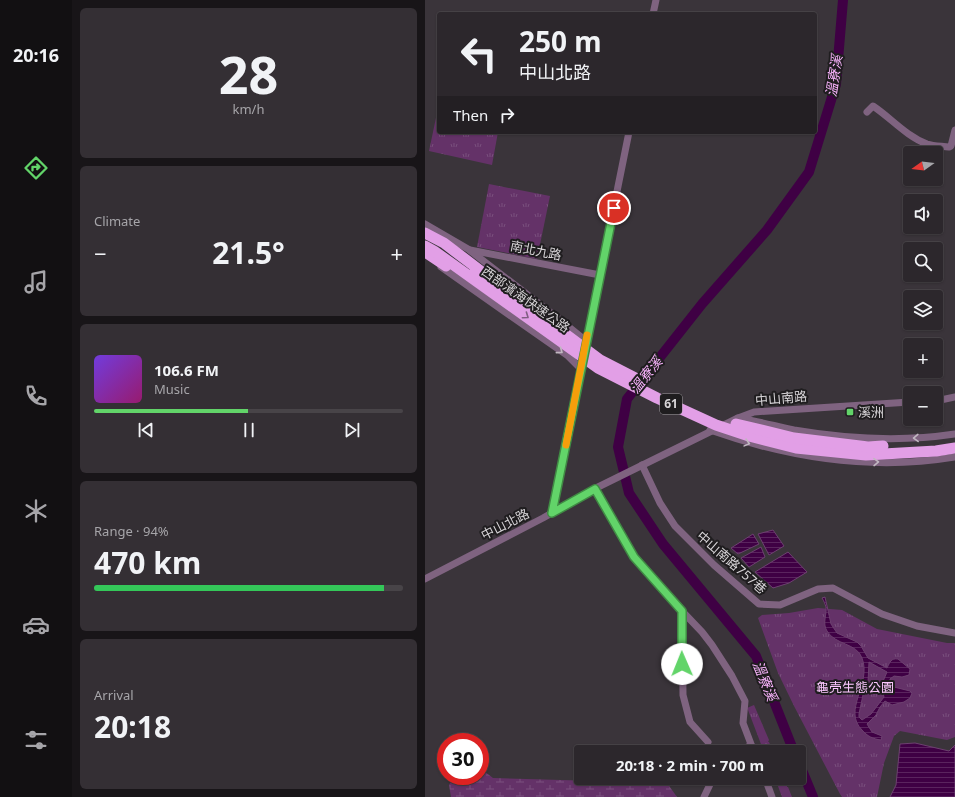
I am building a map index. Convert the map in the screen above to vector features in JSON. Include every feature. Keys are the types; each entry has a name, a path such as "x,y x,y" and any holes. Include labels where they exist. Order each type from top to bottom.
{"highway":[{"path":"425,233 444,243 512,300"},
{"name":"西部濱海快速公路","path":"425,239 600,360 664,393 726,420 751,428 794,438 868,447 937,444 955,441"},
{"name":"西部濱海快速公路","path":"425,246 512,300 599,368 657,398 709,422 749,436 796,448 866,455 955,448"},
{"path":"425,252 512,300"}],"street":[{"path":"653,12 656,0"},
{"path":"867,112 873,106 886,114 913,137 929,144 951,146 955,130"},
{"path":"552,513 629,134"},
{"path":"425,224 468,249 586,341"},
{"name":"南北九路","path":"468,249 600,275"},
{"path":"425,257 484,296 567,356 581,369"},
{"path":"943,400 955,397"},
{"name":"中山南路","path":"595,489 711,430 754,412 903,402"},
{"path":"738,418 795,430 869,439 936,437 955,434"},
{"path":"711,430 740,441 781,452 816,458 870,462 908,462 955,457"},
{"name":"中山南路757巷","path":"642,465 660,504 675,526 714,565 759,604 780,605 818,589 833,588 882,614 917,626 955,633"},
{"path":"595,489 634,557 713,645 732,676 745,701 743,723 751,745"},
{"name":"中山北路","path":"425,579 595,489"},
{"path":"682,611 683,695 690,722 708,742"},
{"path":"704,797 710,785"},
{"path":"768,785 772,797"}],"green space":[{"path":"437,113 437,134 498,134 492,165 429,151"},
{"path":"489,184 550,196 537,259 477,247"},
{"name":"龜壳生態公園","path":"818,608 842,610 877,629 947,643 955,643 955,737 947,740 900,731 894,736 884,763 877,797 842,797 840,794 778,673 758,618 762,615 789,613"},
{"path":"754,705 770,745 761,745 747,708"},
{"path":"489,775 493,778 574,780 574,785 668,785 677,797 451,797 449,785 489,785"},
{"path":"778,785 787,785 792,797 782,797"}],"shaded area":[{"path":"773,530 784,546 769,555 758,534"},
{"path":"753,534 759,544 738,554 731,548"},
{"path":"761,547 765,557 749,567 741,558"},
{"path":"788,552 807,572 789,583 773,588 755,572"},
{"path":"825,597 831,624 837,633 857,642 868,658 887,668 891,661 898,659 910,669 909,675 902,677 894,676 890,679 890,683 894,687 910,691 912,693 910,698 904,702 892,705 885,701 876,715 867,724 872,732 882,736 881,740 868,736 857,722 855,714 856,705 864,668 862,658 856,649 835,639 827,631 825,622 826,607 822,598","holes":["869,662 887,672 881,686 884,697 871,714 862,720 859,717 859,714 864,690 868,683"]},
{"path":"915,743 949,751 955,745 955,797 890,797 896,785 900,744"}],"waterway":[{"name":"溫寮溪","path":"791,745 756,656 663,544 629,493 618,447 627,399 702,304 767,230 809,172 836,84 843,0"},
{"name":"溫寮溪","path":"806,780 813,797"}],"slow traffic":[{"path":"566,445 587,335"}],"place":[{"name":"溪洲","path":"850,412"}],"route":[{"path":"614,208 552,513 595,489 634,557 682,611 682,664"}]}
